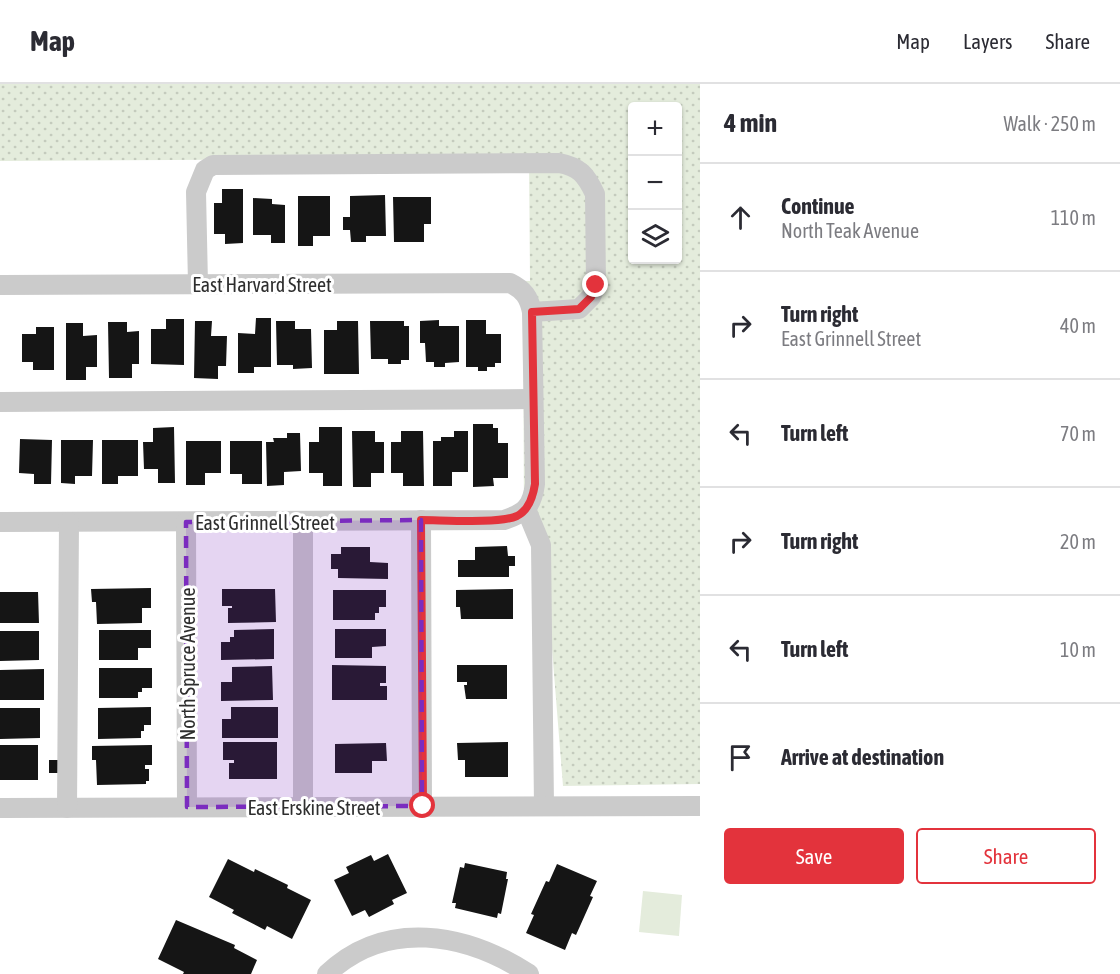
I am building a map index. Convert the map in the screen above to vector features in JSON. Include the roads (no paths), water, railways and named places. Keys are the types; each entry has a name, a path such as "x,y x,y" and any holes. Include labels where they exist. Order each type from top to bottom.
{"street":[{"path":"198,284 196,192 205,170 213,165 559,163 578,169 589,182 595,194 596,285 591,297 579,309 532,312 535,484 533,498 526,508 541,545 543,806"},
{"name":"East Harvard Street","path":"0,285 498,282 510,283 523,290 532,312"},
{"path":"0,402 533,399"},
{"name":"East Grinnell Street","path":"0,522 504,520 518,515 526,508"},
{"path":"421,520 423,806"},
{"path":"303,521 303,807"},
{"path":"67,808 69,522"},
{"name":"North Spruce Avenue","path":"186,522 187,807"},
{"name":"East Erskine Street","path":"0,808 700,806"},
{"path":"327,974 343,959 363,949 394,939 415,936 440,939 496,955 529,974"}]}
